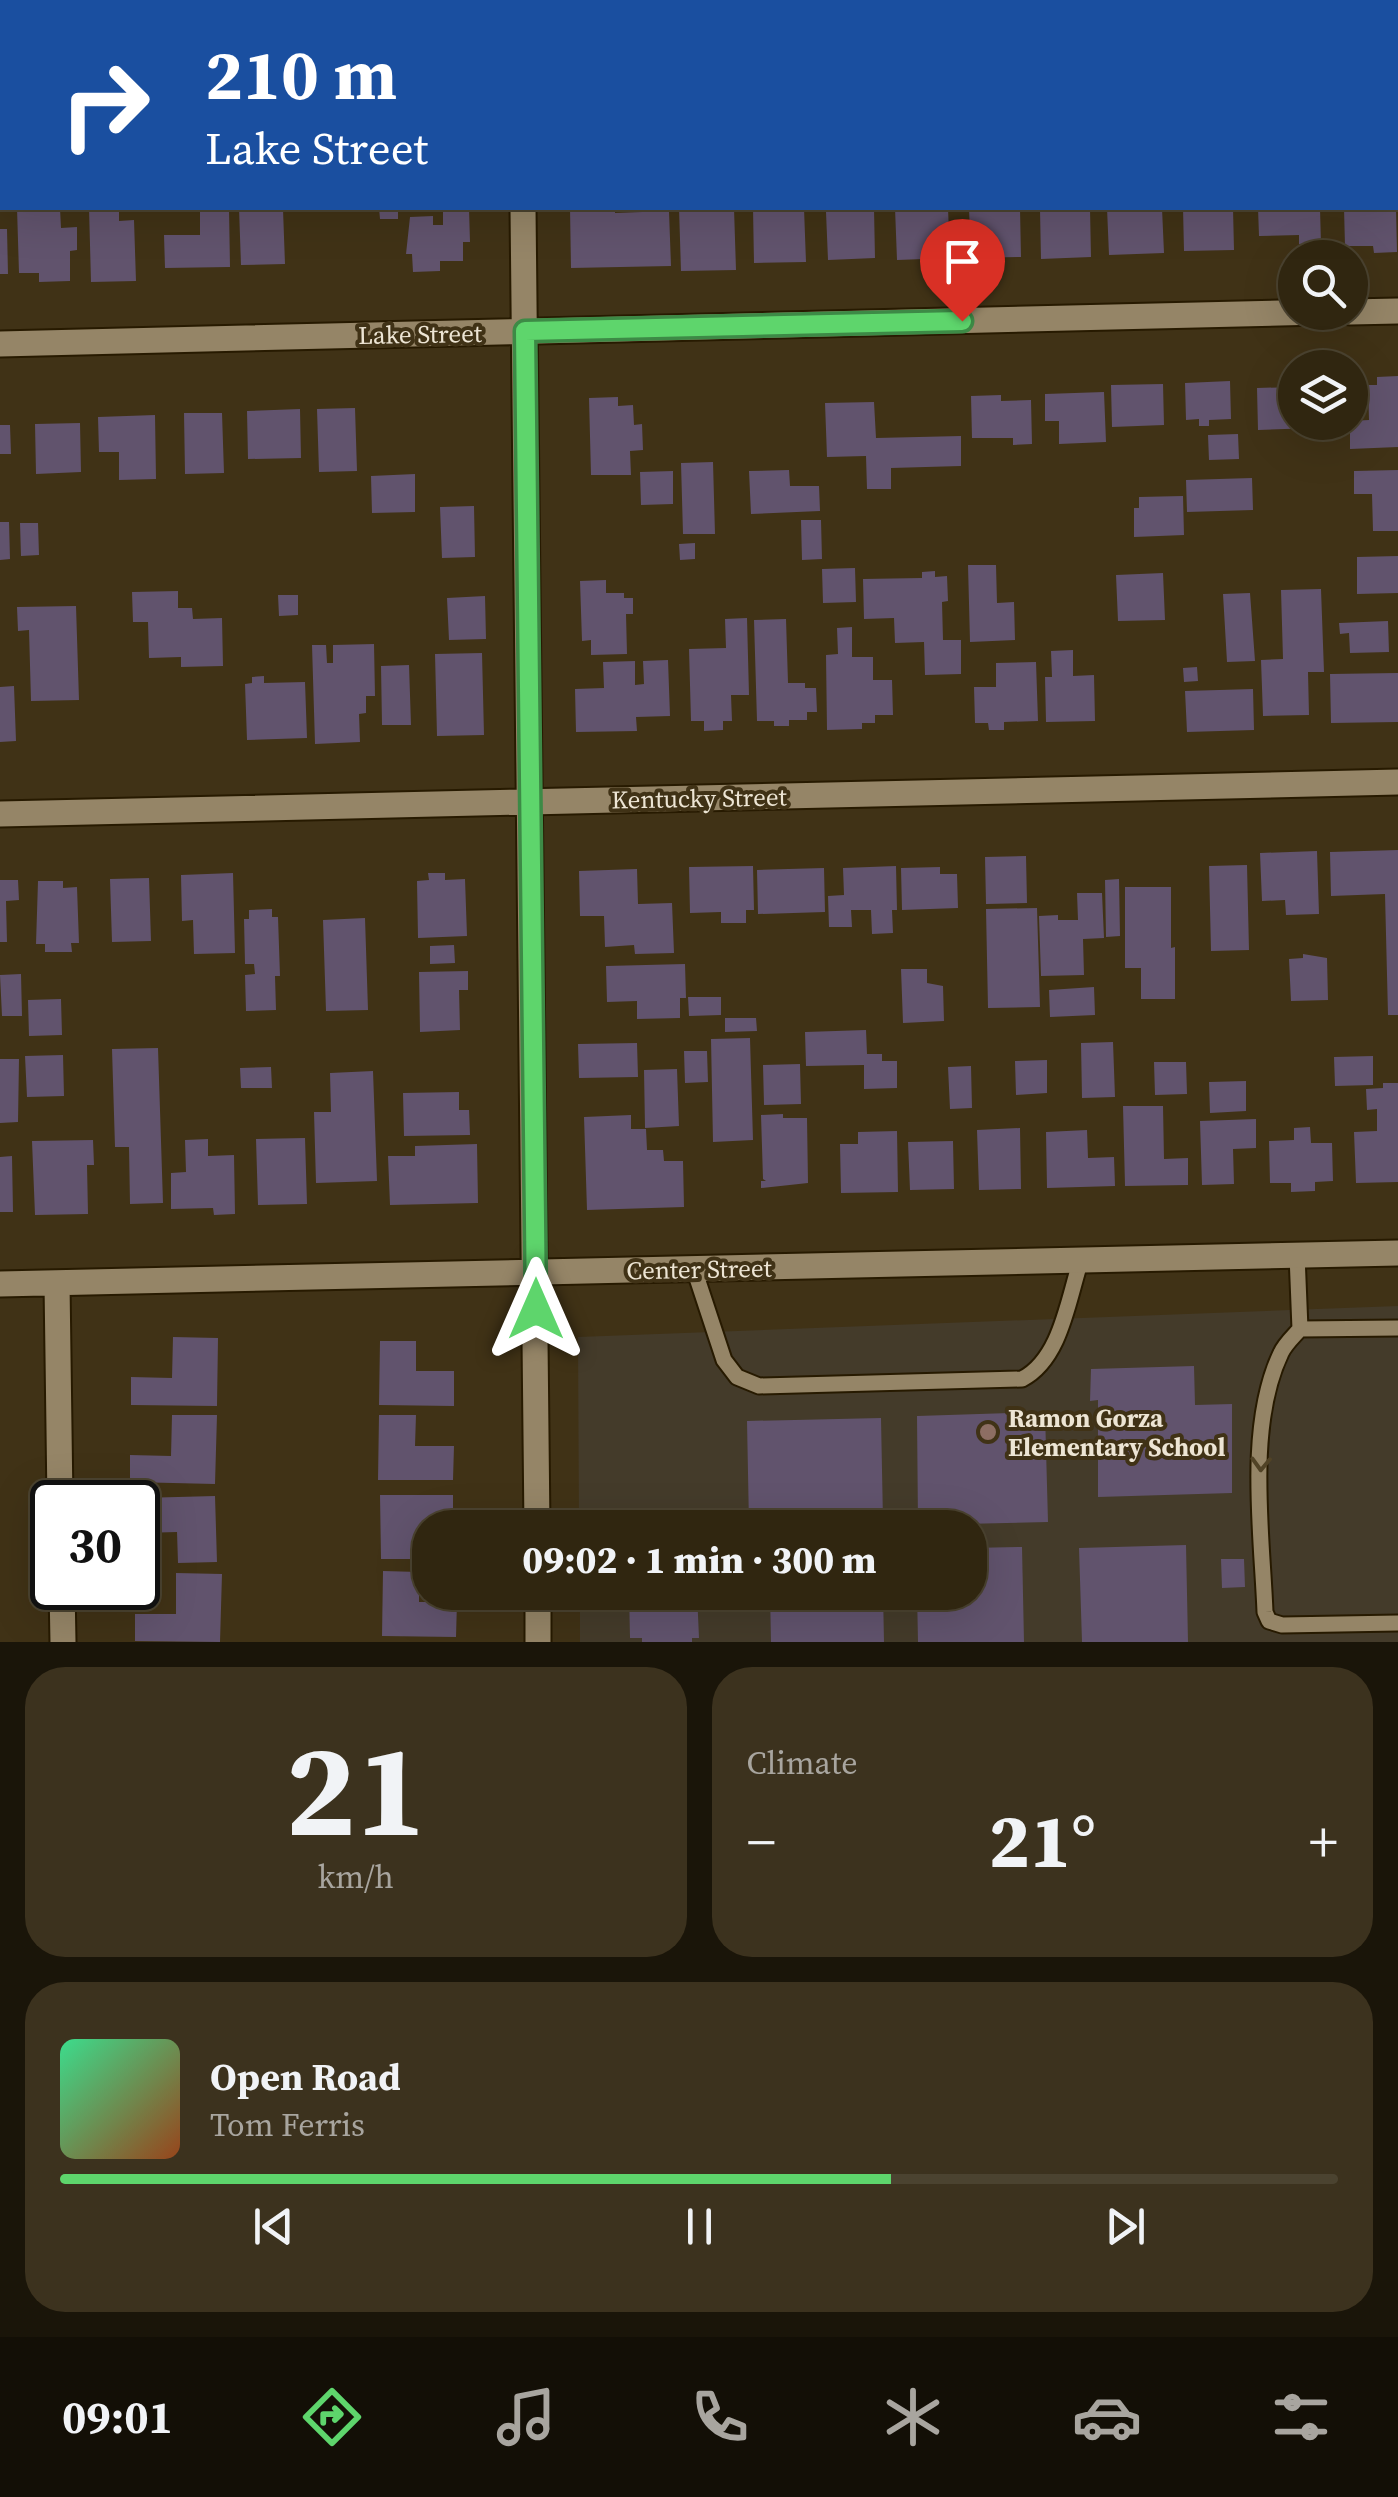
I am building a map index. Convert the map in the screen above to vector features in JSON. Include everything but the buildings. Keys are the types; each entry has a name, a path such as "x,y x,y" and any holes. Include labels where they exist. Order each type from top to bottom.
{"street":[{"path":"523,210 537,1510"},
{"path":"1368,312 1398,311"},
{"name":"Lake Street","path":"0,344 1278,313"},
{"name":"Kentucky Street","path":"0,814 1398,782"},
{"name":"Center Street","path":"0,1284 1398,1253"},
{"path":"57,1283 60,1480"},
{"path":"62,1610 62,1642"},
{"path":"538,1610 538,1642"}],"lane":[{"path":"1297,1255 1300,1329 1282,1351 1265,1402 1260,1468 1265,1612 1270,1622 1282,1625 1398,1623"},
{"path":"694,1269 724,1360 738,1376 759,1386 1022,1379 1038,1371 1049,1355 1081,1260"},
{"path":"1300,1329 1398,1328"}],"shaded area":[{"name":"Ramon Gorza Elementary School","path":"1398,1306 1398,1642 580,1642 580,1610 987,1610 987,1510 579,1510 578,1337"}],"place":[{"name":"Ramon Gorza Elementary School","path":"988,1432"}],"route":[{"path":"536,1309 525,331 962,321"}]}
